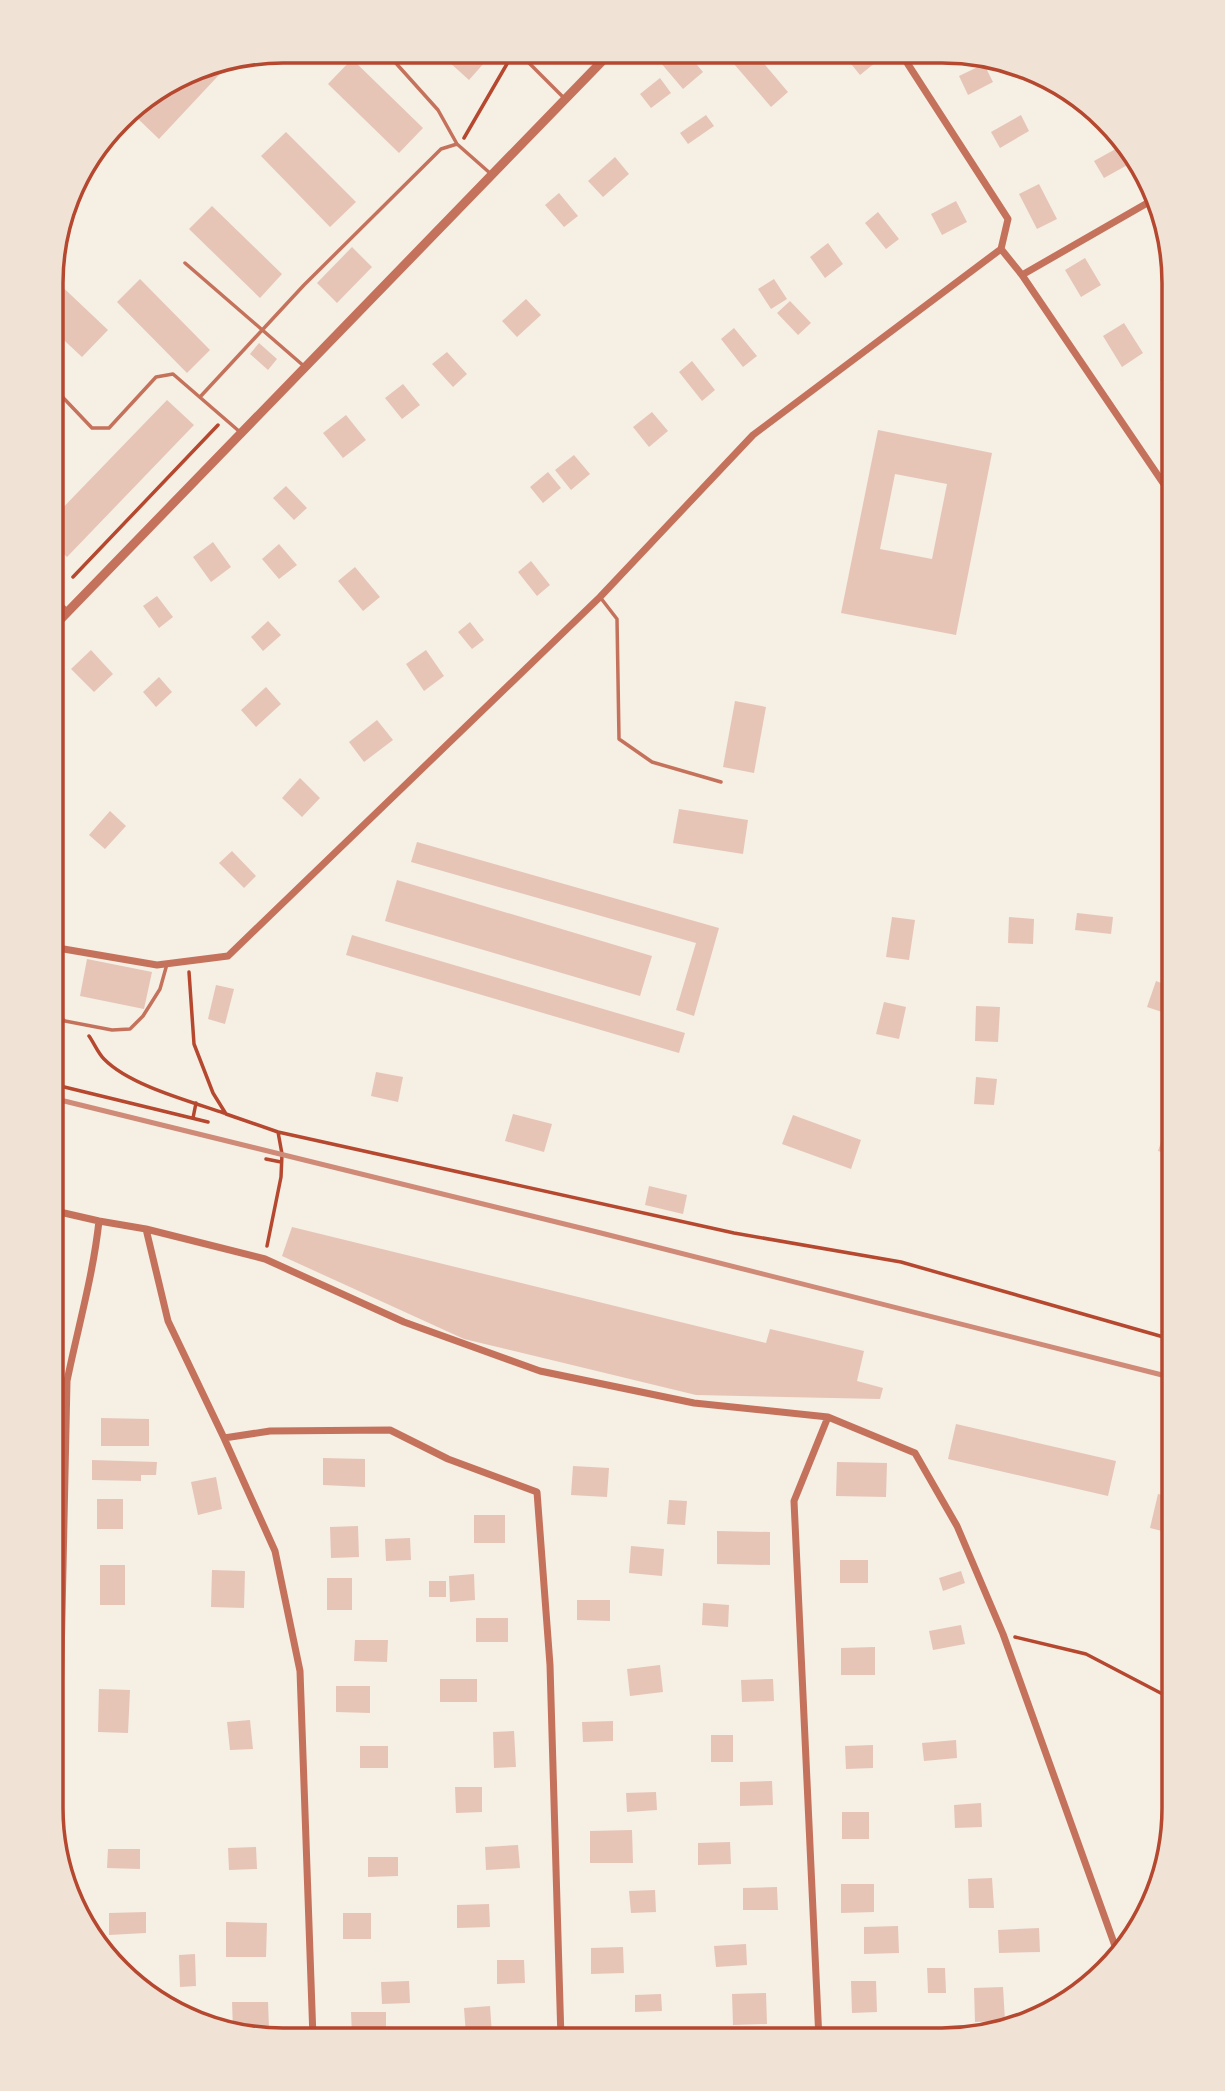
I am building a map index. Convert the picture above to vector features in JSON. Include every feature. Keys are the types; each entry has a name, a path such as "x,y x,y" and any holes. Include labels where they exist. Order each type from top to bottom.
{"street":[{"path":"63,616 600,63"},
{"path":"63,949 157,965 228,956 600,597 752,435 1001,249 1008,219 907,63"},
{"path":"1022,275 1147,203"},
{"path":"1001,249 1022,275 1162,481"},
{"path":"63,1213 146,1229 265,1259 404,1322 540,1371 694,1403 828,1416 915,1453 957,1526 1003,1634 1115,1945"},
{"path":"63,1567 67,1381 95,1260 99,1221"},
{"path":"146,1229 169,1321 275,1551 300,1671 313,2028"},
{"path":"818,2028 794,1501 828,1416"},
{"path":"224,1438 270,1431 390,1430 447,1459 537,1492 550,1665 561,2028"}],"lane":[{"path":"396,63 438,110 458,145 492,174"},
{"path":"527,63 565,99"},
{"path":"200,397 304,285 432,158 442,149 458,145"},
{"path":"185,263 305,367"},
{"path":"63,398 92,428 109,428 156,377 173,374 241,433"},
{"path":"600,597 617,620 619,739 652,762 721,782"},
{"path":"63,606 68,611"},
{"path":"63,1020 112,1030 130,1029 143,1016 160,989 167,964"}],"path":[{"path":"458,145 509,63"},
{"path":"72,577 224,418"},
{"path":"188,961 194,1044 213,1093 226,1114"},
{"path":"82,1024 102,1058 119,1073 278,1132 734,1233 901,1262 1162,1337"},
{"path":"63,1087 208,1122"},
{"path":"193,1118 196,1103"},
{"path":"265,1259 281,1177 278,1132"},
{"path":"266,1159 282,1163"},
{"path":"1003,1634 1086,1654 1162,1694"}],"building":[{"path":"348,63 356,63 423,128 399,153 328,84"},
{"path":"450,63 484,63 469,80"},
{"path":"661,63 695,63 703,72 683,89"},
{"path":"764,63 788,92 771,107 734,64"},
{"path":"850,63 875,63 860,75"},
{"path":"979,66 986,68 993,82 968,95 959,76"},
{"path":"222,71 159,139 138,118 173,92"},
{"path":"660,78 671,93 651,108 640,94"},
{"path":"706,115 714,126 688,144 680,133"},
{"path":"1021,115 1029,131 1000,148 991,132"},
{"path":"286,132 356,202 330,227 261,156"},
{"path":"1117,148 1128,165 1104,178 1094,161"},
{"path":"615,157 629,174 603,197 588,181"},
{"path":"1039,184 1057,219 1037,229 1019,194"},
{"path":"559,193 578,216 564,227 545,205"},
{"path":"956,201 967,222 942,235 931,214"},
{"path":"212,206 282,274 260,298 189,229"},
{"path":"878,212 899,239 886,249 865,223"},
{"path":"828,243 843,264 825,278 810,257"},
{"path":"352,247 372,267 337,303 317,283"},
{"path":"1085,258 1101,285 1081,297 1065,270"},
{"path":"140,279 210,350 187,373 117,302"},
{"path":"774,279 787,299 771,309 758,289"},
{"path":"63,287 108,330 82,357 63,339"},
{"path":"526,299 541,315 517,337 502,321"},
{"path":"790,301 811,323 798,335 777,313"},
{"path":"1124,323 1143,353 1122,367 1103,336"},
{"path":"734,328 757,356 743,367 721,339"},
{"path":"259,343 277,359 268,370 250,354"},
{"path":"447,352 467,374 453,387 432,364"},
{"path":"692,361 715,390 702,401 679,372"},
{"path":"403,384 420,405 402,419 385,398"},
{"path":"167,400 194,425 67,557 63,553 63,508"},
{"path":"652,412 668,431 649,447 633,427"},
{"path":"346,415 366,440 343,458 323,433"},
{"path":"878,430 992,453 956,635 841,613","holes":["895,474 947,484 932,559 880,549"]},
{"path":"574,455 590,474 571,490 555,470"},
{"path":"548,472 561,488 543,503 530,487"},
{"path":"286,486 307,508 294,520 273,498"},
{"path":"213,542 231,567 211,582 193,557"},
{"path":"279,544 297,565 279,579 262,559"},
{"path":"531,561 550,585 537,596 518,572"},
{"path":"355,567 380,597 363,611 338,581"},
{"path":"157,596 173,617 159,628 143,606"},
{"path":"268,621 281,635 263,651 251,637"},
{"path":"470,622 484,640 472,649 458,632"},
{"path":"91,650 113,674 94,692 71,669"},
{"path":"426,650 444,676 424,691 406,664"},
{"path":"159,677 172,692 156,707 143,692"},
{"path":"266,687 281,704 256,727 241,710"},
{"path":"735,701 766,707 754,773 723,767"},
{"path":"377,720 393,740 364,762 349,742"},
{"path":"300,778 320,798 302,817 282,798"},
{"path":"679,809 748,820 743,854 673,843"},
{"path":"110,811 126,826 105,849 89,835"},
{"path":"417,842 719,928 694,1016 676,1010 696,943 411,862"},
{"path":"232,851 256,876 244,888 219,863"},
{"path":"397,880 652,956 640,996 385,921"},
{"path":"1077,913 1113,917 1111,934 1075,930"},
{"path":"892,917 915,920 909,960 886,957"},
{"path":"1009,917 1034,919 1033,944 1008,943"},
{"path":"352,935 685,1033 679,1053 346,955"},
{"path":"87,959 152,972 144,1009 80,996"},
{"path":"1156,981 1162,983 1162,1012 1147,1007"},
{"path":"216,985 234,989 225,1024 208,1019"},
{"path":"884,1002 906,1007 899,1039 876,1034"},
{"path":"976,1006 1000,1007 998,1042 975,1041"},
{"path":"376,1072 403,1077 398,1102 371,1096"},
{"path":"976,1077 997,1079 994,1105 974,1104"},
{"path":"513,1114 552,1124 544,1152 505,1141"},
{"path":"793,1115 861,1140 851,1169 782,1144"},
{"path":"649,1186 687,1195 683,1214 645,1205"},
{"path":"292,1227 766,1343 770,1329 864,1351 857,1381 883,1388 880,1399 696,1395 464,1339 282,1256"},
{"path":"101,1418 149,1419 149,1446 101,1446"},
{"path":"956,1424 1116,1461 1108,1496 948,1459"},
{"path":"323,1458 365,1459 365,1487 323,1485"},
{"path":"92,1460 157,1462 156,1475 141,1475 141,1481 92,1480"},
{"path":"837,1462 887,1463 886,1497 836,1496"},
{"path":"573,1466 609,1468 607,1497 571,1495"},
{"path":"216,1477 222,1509 198,1515 191,1482"},
{"path":"1158,1494 1162,1495 1162,1531 1150,1528"},
{"path":"97,1499 123,1499 123,1529 97,1529"},
{"path":"669,1500 687,1501 685,1525 667,1524"},
{"path":"474,1515 505,1515 505,1543 474,1543"},
{"path":"358,1526 359,1557 331,1558 330,1527"},
{"path":"717,1531 770,1532 770,1565 717,1564"},
{"path":"410,1538 411,1560 386,1561 385,1539"},
{"path":"631,1546 664,1549 662,1576 629,1573"},
{"path":"840,1560 868,1560 868,1583 840,1583"},
{"path":"100,1565 125,1565 125,1605 100,1605"},
{"path":"212,1570 245,1571 244,1608 211,1607"},
{"path":"961,1571 965,1583 943,1591 939,1578"},
{"path":"474,1574 475,1600 450,1602 449,1576"},
{"path":"327,1578 352,1578 352,1610 327,1610"},
{"path":"429,1581 446,1581 446,1597 429,1597"},
{"path":"577,1600 610,1600 610,1621 577,1620"},
{"path":"703,1603 729,1605 728,1627 702,1625"},
{"path":"476,1618 508,1618 508,1642 476,1642"},
{"path":"961,1625 965,1644 933,1650 929,1631"},
{"path":"355,1640 388,1640 387,1662 354,1661"},
{"path":"875,1647 875,1675 841,1675 841,1648"},
{"path":"660,1665 663,1692 630,1696 627,1669"},
{"path":"440,1679 477,1679 477,1702 440,1702"},
{"path":"773,1679 774,1701 742,1702 741,1680"},
{"path":"336,1686 370,1686 370,1713 336,1712"},
{"path":"99,1689 130,1690 128,1733 98,1732"},
{"path":"250,1720 253,1749 230,1750 227,1722"},
{"path":"613,1721 613,1741 583,1742 582,1722"},
{"path":"514,1731 516,1767 494,1768 493,1732"},
{"path":"711,1735 733,1735 733,1762 711,1762"},
{"path":"956,1740 957,1758 924,1761 922,1743"},
{"path":"873,1745 873,1768 846,1769 845,1746"},
{"path":"360,1746 388,1746 388,1768 360,1768"},
{"path":"772,1781 773,1805 740,1806 740,1782"},
{"path":"455,1787 482,1787 482,1812 456,1813"},
{"path":"656,1792 657,1810 627,1812 626,1793"},
{"path":"981,1803 982,1827 955,1828 954,1805"},
{"path":"842,1812 869,1812 869,1839 842,1839"},
{"path":"632,1830 633,1863 590,1863 590,1831"},
{"path":"730,1842 731,1864 698,1865 698,1843"},
{"path":"518,1845 520,1868 486,1870 485,1847"},
{"path":"256,1847 257,1869 229,1870 228,1848"},
{"path":"108,1849 140,1849 140,1869 107,1868"},
{"path":"368,1857 398,1857 398,1876 368,1877"},
{"path":"992,1878 994,1908 969,1908 968,1879"},
{"path":"841,1884 874,1884 874,1912 841,1913"},
{"path":"777,1887 778,1910 743,1910 743,1888"},
{"path":"655,1890 656,1912 631,1913 629,1891"},
{"path":"489,1904 490,1927 457,1928 457,1905"},
{"path":"146,1912 146,1933 109,1935 109,1913"},
{"path":"343,1913 371,1913 371,1939 343,1939"},
{"path":"226,1922 267,1923 266,1957 226,1957"},
{"path":"898,1926 899,1953 864,1954 864,1927"},
{"path":"1039,1928 1040,1952 999,1953 998,1930"},
{"path":"746,1944 747,1965 716,1967 714,1946"},
{"path":"623,1947 624,1973 591,1974 591,1948"},
{"path":"195,1954 196,1986 180,1987 179,1955"},
{"path":"497,1960 524,1960 525,1983 497,1984"},
{"path":"927,1968 945,1968 946,1993 928,1993"},
{"path":"409,1981 410,2003 382,2004 381,1982"},
{"path":"851,1981 876,1981 877,2012 852,2013"},
{"path":"1003,1987 1005,2018 975,2022 974,1988"},
{"path":"766,1993 767,2024 733,2025 732,1994"},
{"path":"661,1994 662,2011 635,2012 635,1995"},
{"path":"232,2002 268,2002 269,2027 233,2022"},
{"path":"490,2006 492,2028 465,2028 464,2008"},
{"path":"351,2012 386,2012 386,2028 352,2028"}],"railway":[{"path":"63,1101 1162,1375"}]}
